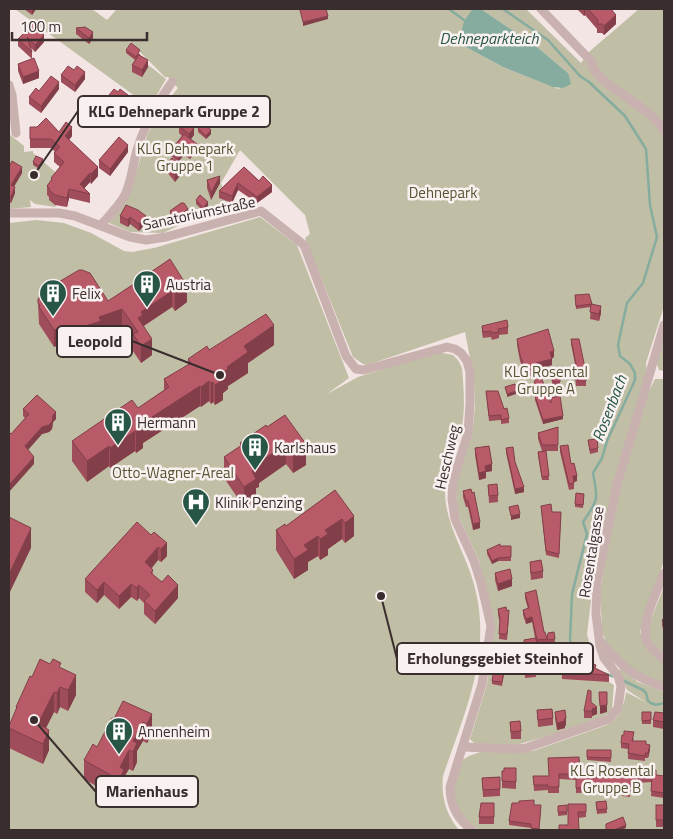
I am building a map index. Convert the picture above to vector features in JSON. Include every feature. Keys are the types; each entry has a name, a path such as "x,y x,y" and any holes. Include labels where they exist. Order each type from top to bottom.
{"street":[{"path":"541,9 591,61 592,67 601,77 653,116 664,130"},
{"path":"101,225 119,205 126,193 144,131 172,82"},
{"path":"9,85 16,132"},
{"name":"Sanatoriumstraße","path":"9,213 59,212 101,225 130,237 146,240 166,237 261,211 300,241 307,251 312,267"},
{"name":"Heschweg","path":"312,267 346,356 356,369 364,370 447,347 455,349 461,354 468,366 469,426 465,445 453,480 452,499 455,519 474,561 481,583 491,626 482,684 451,779 450,794 456,813 472,830"},
{"name":"Rosentalgasse","path":"463,747 514,750 526,748 596,725 609,719 616,712 620,701 621,686 618,676 604,658 598,639 596,614 597,581 615,493 664,325"},
{"path":"664,573 647,618 644,632 649,646 664,659"},
{"path":"598,639 629,671 640,678 664,687"}],"green space":[{"path":"15,9 92,9 107,20 117,9 479,9 472,10 464,46 503,67 559,89 568,73 537,47 481,9 526,9 581,63 590,51 639,9 664,9 664,306 646,363 647,373 593,583 587,634 593,658 567,647 585,667 614,685 612,710 605,716 552,735 516,745 475,744 470,739 487,684 495,626 479,561 456,506 457,478 472,434 475,407 474,379 465,332 367,365 353,357 305,238 310,234 305,215 240,150 221,183 227,201 225,204 163,233 130,232 109,223 129,196 148,133 166,103 178,88 126,38 147,64 166,79 150,107"},
{"path":"9,134 24,146 24,152 33,151 67,182 66,191 55,207 35,204 30,200 31,207 9,209"},
{"name":"Otto-Wagner-Areal","path":"260,217 297,245 349,378 327,394 358,377 438,352 453,355 462,368 463,422 446,477 445,491 451,526 473,581 479,607 480,632 479,656 468,704 443,776 445,805 459,830 9,830 9,223 36,220 64,223 91,233 124,251 132,252 154,248"},
{"path":"664,336 664,371 659,370 657,364"},
{"path":"655,379 664,379 664,561 640,631 642,640 664,663 664,684 643,676 627,666 606,642 602,631 600,593 621,486 648,393"},
{"path":"664,586 664,653 653,643 649,634 651,620"},
{"name":"KLG Rosental Gruppe B","path":"620,668 638,682 664,692 664,830 480,830 464,819 454,801 453,794 453,788 462,760 483,751 533,751 607,725 621,711 626,692 647,703 627,690 619,671"}],"water":[{"name":"Dehneparkteich","path":"481,9 537,47 568,73 571,84 563,88 553,87 503,67 464,46 462,31 464,23 472,10"}],"building":[{"path":"326,9 328,16 303,22 300,10"},
{"path":"588,9 611,9 616,15 604,26 597,24 598,20"},
{"path":"33,24 44,35 35,45 27,37 32,52 18,39"},
{"path":"85,27 93,32 89,38 76,28"},
{"path":"131,43 140,50 136,57 126,50"},
{"path":"139,55 148,60 142,70 132,65"},
{"path":"34,58 39,71 23,77 18,64"},
{"path":"68,66 74,70 77,66 85,72 75,85 61,75"},
{"path":"51,76 59,82 41,106 29,97 36,88 39,91"},
{"path":"114,89 118,92 120,89 128,95 126,98 128,100 119,111 117,110 114,113 106,107 109,104 105,100"},
{"path":"46,118 59,132 66,122 72,127 65,136 98,167 80,184 90,194 69,189 67,198 55,195 49,190 47,186 51,178 64,162 54,153 60,147 51,139 30,139 30,127 37,127"},
{"path":"184,120 194,128 189,134 179,126"},
{"path":"203,123 211,130 206,136 198,128"},
{"path":"184,134 197,144 190,153 184,149 178,156 171,150"},
{"path":"119,137 128,145 110,169 99,160"},
{"path":"36,156 43,159 39,166 33,162"},
{"path":"172,158 182,166 175,175 167,164"},
{"path":"12,161 22,167 11,185 15,187 11,197 9,196 9,167"},
{"path":"244,167 259,181 263,176 272,185 257,197 238,183 232,196 219,191"},
{"path":"220,176 211,193 207,180"},
{"path":"200,195 208,202 203,208 196,200"},
{"path":"184,203 188,209 175,219 170,211"},
{"path":"126,205 146,216 139,224 130,217 128,220 120,216"},
{"path":"170,259 187,286 175,294 172,291 141,312 143,315 138,318 152,339 141,346 133,334 138,332 122,309 99,317 101,321 72,330 71,327 63,332 60,328 54,330 39,307 38,299 41,295 79,270 90,273 108,301 137,282 135,280 147,272 148,274"},
{"path":"589,294 592,304 576,306 575,295"},
{"path":"591,304 601,306 599,314 590,312"},
{"path":"266,314 274,325 244,346 248,352 219,375 223,380 215,385 209,381 200,386 141,424 143,427 136,432 110,448 109,446 87,461 72,441 132,400 138,408 169,387 164,379 191,363 188,359 207,346 209,350"},
{"path":"507,320 508,327 498,329 499,332 483,332 482,326"},
{"path":"548,329 554,351 550,352 552,359 536,363 538,367 526,371 517,339"},
{"path":"571,339 579,339 586,381 576,381 575,369 577,369"},
{"path":"538,370 545,387 534,384"},
{"path":"552,371 560,371 560,382 552,381"},
{"path":"515,384 516,391 507,394 505,387"},
{"path":"486,391 498,391 504,409 507,408 509,418 501,420 501,415 489,416"},
{"path":"547,392 551,403 551,398 560,396 563,416 543,420 535,396"},
{"path":"37,395 56,412 53,415 52,422 42,427 25,446 34,457 9,485 9,432 11,434 29,414 23,409"},
{"path":"285,415 306,444 293,453 286,444 257,464 259,466 252,471 256,479 244,487 224,457 266,425 267,427"},
{"path":"558,427 558,445 542,445 538,433"},
{"path":"597,439 598,448 590,450 588,440"},
{"path":"568,445 571,464 574,463 577,476 573,476 574,483 569,484 560,446"},
{"path":"489,446 492,464 485,466 486,471 479,473 475,448"},
{"path":"513,447 515,462 524,487 515,489 506,448"},
{"path":"546,451 549,476 542,477 538,452"},
{"path":"497,484 498,495 489,496 488,485"},
{"path":"471,489 472,493 474,492 480,522 473,524 468,501 466,501 463,491"},
{"path":"335,490 354,516 345,523 342,519 325,530 328,534 320,539 318,536 304,545 308,550 294,559 276,530 285,524 286,526"},
{"path":"576,493 584,494 583,505 575,504"},
{"path":"551,504 552,512 561,512 559,554 546,551 541,506"},
{"path":"518,505 520,514 511,516 509,507"},
{"path":"9,517 31,528 9,574"},
{"path":"137,522 151,535 154,532 167,543 161,549 158,547 145,562 153,570 151,573 162,582 168,575 178,585 155,611 144,601 150,595 139,585 137,588 131,584 119,596 104,582 97,590 85,579"},
{"path":"500,544 500,546 511,546 511,557 498,558 492,561 487,550"},
{"path":"541,560 543,571 531,573 530,562"},
{"path":"510,569 512,579 498,584 495,573"},
{"path":"536,590 547,639 537,640 532,617 526,619 523,610 529,608 525,593"},
{"path":"506,607 507,611 509,610 507,634 499,634 500,619 498,609"},
{"path":"554,632 555,639 547,640 548,633"},
{"path":"536,638 537,646 533,647 536,669 525,670 524,660 527,659 524,640"},
{"path":"571,655 596,665 595,668 609,675 562,672 577,666 577,664 570,665 568,663"},
{"path":"40,659 50,664 53,659 61,663 59,667 76,675 68,690 60,687 57,693 54,692 38,724 49,730 43,744 9,728 16,707"},
{"path":"494,669 504,671 502,682 492,681"},
{"path":"588,690 591,691 591,702 597,707 592,709 592,711 584,711"},
{"path":"599,692 607,692 607,705 600,706"},
{"path":"123,701 152,714 147,724 143,722 133,741 137,743 133,752 129,750 120,767 124,770 119,780 84,760 93,744 97,747"},
{"path":"552,709 553,718 538,720 537,710"},
{"path":"565,710 565,721 557,723 555,712"},
{"path":"642,712 651,712 651,720 642,721"},
{"path":"655,712 664,713 664,722 653,720"},
{"path":"520,721 521,731 511,732 510,722"},
{"path":"624,731 634,732 632,741 646,741 646,744 650,745 645,756 628,753 629,744 621,743"},
{"path":"587,750 611,750 611,758 587,757"},
{"path":"579,757 580,774 559,774 559,787 534,785 533,776 549,776 548,758"},
{"path":"504,768 516,768 516,782 502,781 502,771 504,771"},
{"path":"656,770 656,775 664,776 664,793 651,791 652,777 635,778 635,783 630,783 630,792 622,791 623,784 601,784 601,787 576,788 576,779 620,776 620,772"},
{"path":"500,777 500,789 483,790 482,778"},
{"path":"534,800 534,805 541,805 539,829 531,828 531,824 509,821 512,803"},
{"path":"606,801 607,809 597,810 596,802"},
{"path":"481,803 494,803 494,817 479,817"},
{"path":"568,804 586,804 586,812 578,812 579,830 559,830 559,825 568,825"},
{"path":"567,805 567,812 558,812 558,806"},
{"path":"656,805 664,805 664,820 656,820"},
{"path":"623,817 626,825 617,830 606,830 606,824"}],"waterway":[{"path":"449,9 464,20"},
{"name":"Rosenbach","path":"503,9 548,40 580,76 625,116 646,149 650,205 657,237 643,283 627,303 618,345 620,356 630,364 635,373 635,380 607,441 602,458 593,473 596,499 583,522 587,534 572,594 570,640 575,656 579,659"},
{"name":"Rosenbach","path":"603,673 615,677"},
{"name":"Rosenbach","path":"622,680 643,690 648,701 652,704 664,703"}],"place":[{"name":"KLG Dehnepark Gruppe 2","path":"34,175"},
{"name":"Austria","path":"147,308"},
{"name":"Felix","path":"53,317"},
{"name":"Leopold","path":"220,375"},
{"name":"Hermann","path":"118,446"},
{"name":"Karlshaus","path":"255,471"},
{"name":"Klinik Penzing","path":"196,526"},
{"name":"Erholungsgebiet Steinhof","path":"381,596"},
{"name":"Marienhaus","path":"34,720"},
{"name":"Annenheim","path":"119,755"}],"park label":[{"name":"KLG Dehnepark Gruppe 1","path":"185,156"},
{"name":"Dehnepark","path":"443,192"},
{"name":"KLG Rosental Gruppe A","path":"546,380"}]}
